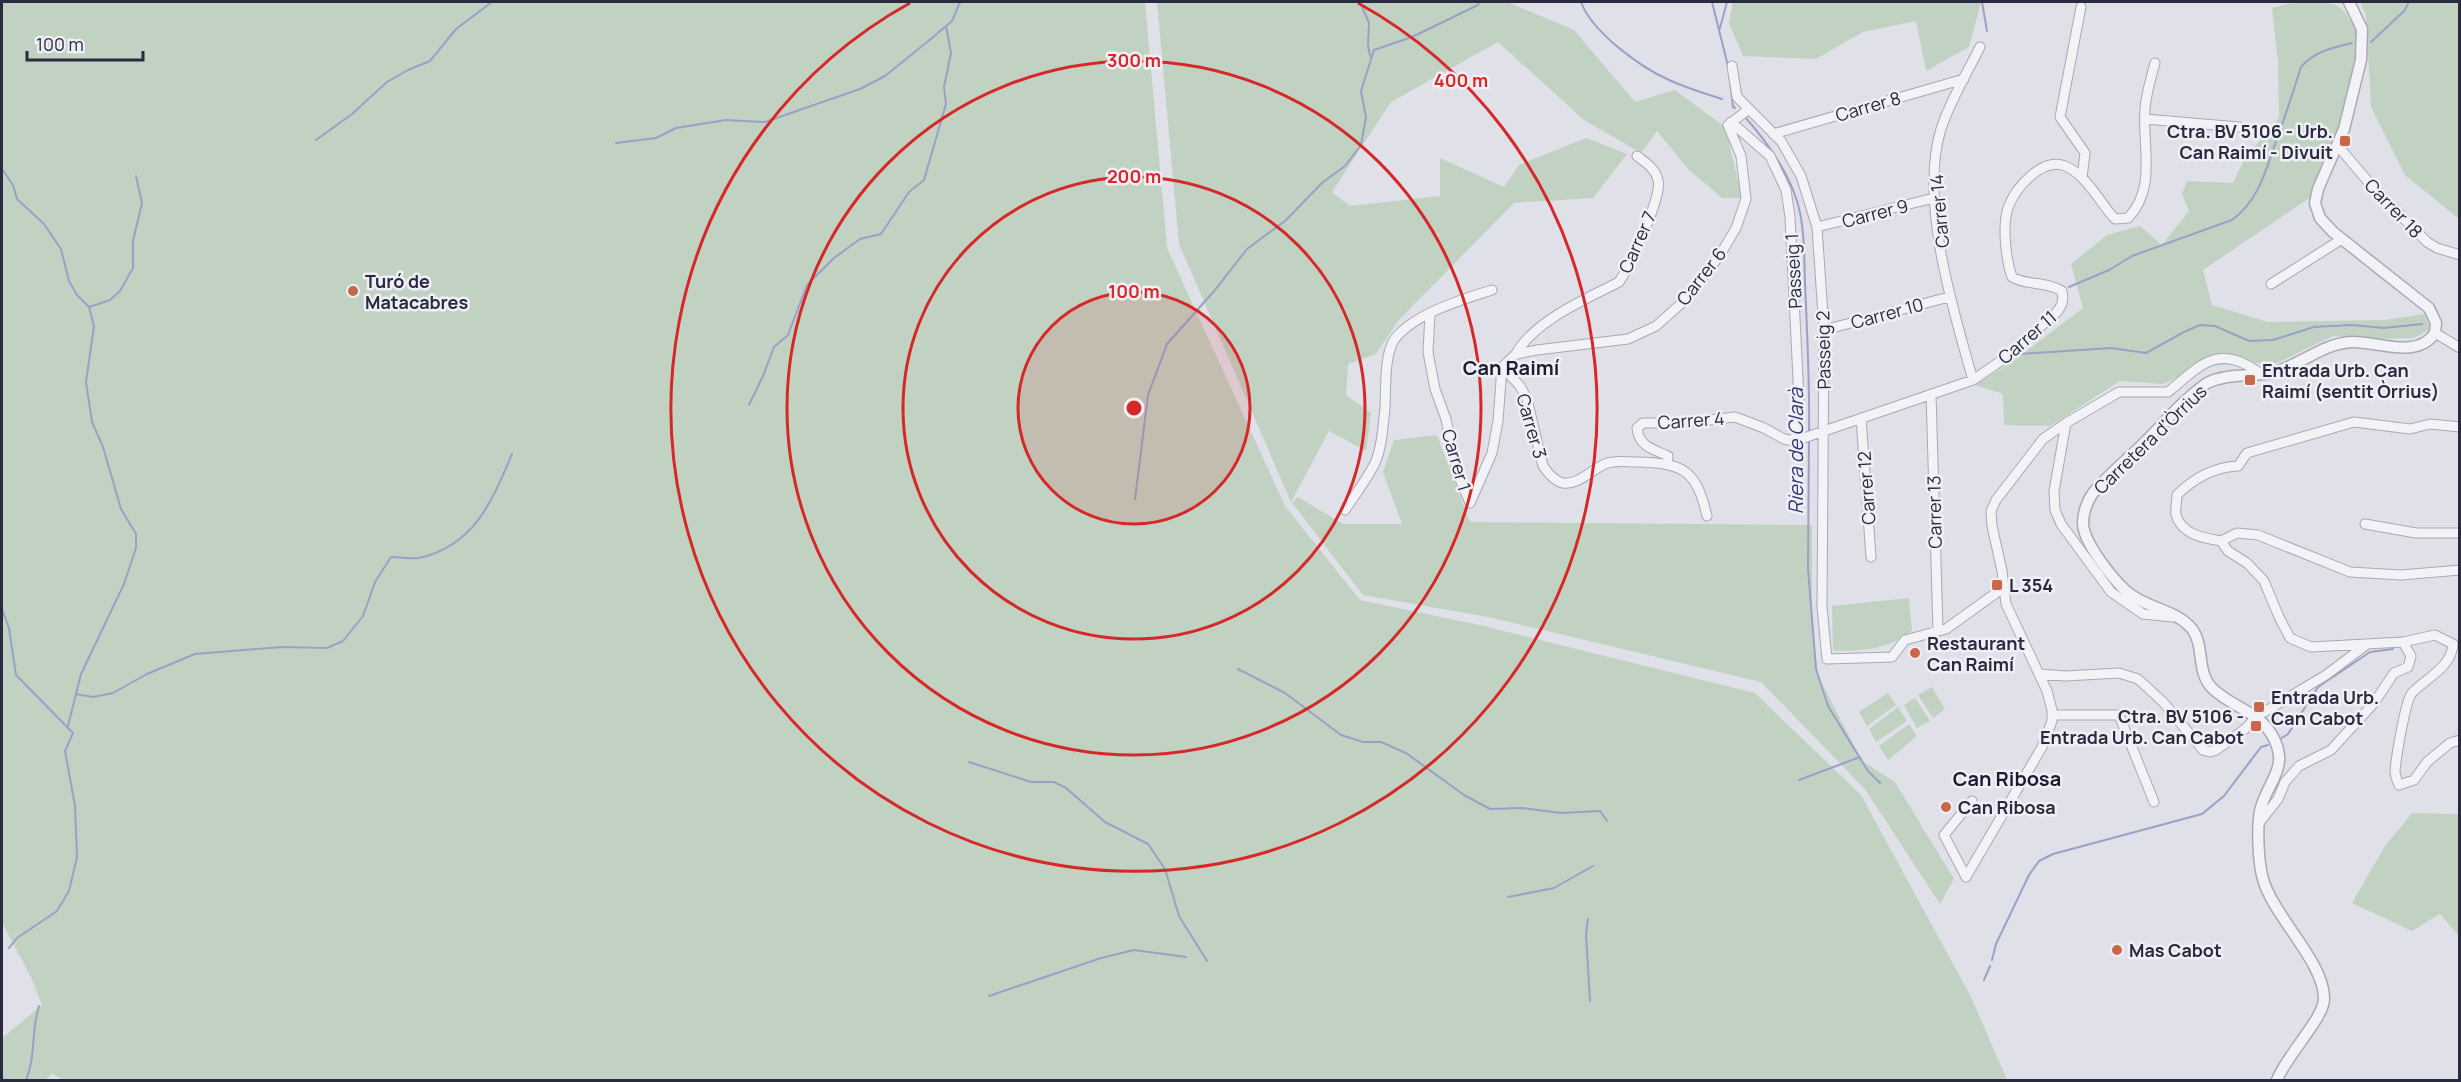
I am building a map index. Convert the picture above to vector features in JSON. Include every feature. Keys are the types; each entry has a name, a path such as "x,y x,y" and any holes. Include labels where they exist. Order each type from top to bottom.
{"street":[{"path":"2349,2 2354,8 2362,29 2363,47 2338,146 2318,189 2315,203 2324,224 2429,308 2436,323 2435,333 2460,348"},
{"path":"2081,8 2060,117 2085,153 2082,178"},
{"name":"Carrer 14","path":"1973,380 1949,297 1934,198 1934,164 1941,129 1980,47"},
{"name":"Carrer 11","path":"1795,441 1973,380 2006,358 2056,313 2064,299 2062,291 2045,283 2018,281 2012,277 2006,251 2008,208 2027,180 2041,168 2051,164 2064,165 2077,172 2115,219 2128,218 2139,203 2144,190 2147,171 2145,119 2155,63"},
{"name":"Passeig 2","path":"1731,66 1737,97 1780,141 1801,176 1817,227 1824,330 1822,607 1827,659 1892,657 1905,640 1938,630"},
{"name":"Carrer 8","path":"1773,134 1964,79"},
{"path":"1731,122 1749,109"},
{"path":"2145,119 2239,127"},
{"name":"Carrer 6","path":"1516,354 1628,339 1656,326 1684,301 1731,237 1746,199 1741,156 1728,125 1731,122"},
{"name":"Passeig 1","path":"1731,122 1770,156 1785,190 1790,218 1799,399 1795,441"},
{"name":"Carrer 18","path":"2338,146 2371,185 2427,242 2437,248 2460,255"},
{"name":"Carrer 7","path":"1516,354 1522,343 1561,312 1619,282 1624,274 1657,198 1659,182 1653,168 1637,156"},
{"name":"Carrer 9","path":"1817,227 1934,198"},
{"path":"2271,284 2342,239"},
{"path":"1345,510 1375,462 1383,434 1387,366 1394,341 1409,326 1430,314 1492,290"},
{"name":"Carrer 10","path":"1824,330 1949,297"},
{"name":"Carrer 1","path":"1430,314 1428,352 1457,472 1470,502 1492,453 1498,421 1502,367"},
{"name":"Carretera d'Òrrius","path":"2277,1080 2286,1060 2318,1019 2325,1000 2312,964 2276,906 2263,880 2259,823 2263,801 2277,774 2278,750 2272,735 2256,717 2210,686 2202,669 2196,635 2192,628 2176,617 2132,597 2114,578 2086,535 2083,521 2092,494 2200,388 2223,376 2260,374 2282,369 2323,350 2349,342 2409,347 2424,343 2435,333"},
{"path":"1502,367 1516,354"},
{"path":"1972,801 1944,835 1966,877 2042,747 2049,733 2052,715 2047,691 2040,674 2006,604 1991,511 1996,500 2043,439 2119,392 2168,392 2196,367 2210,360 2226,359 2250,366 2260,374"},
{"name":"Carrer 3","path":"1502,367 1521,386 1527,399 1543,466 1549,475 1562,483 1576,481 1605,464 1616,461 1667,464 1684,470 1694,479 1702,494 1707,516"},
{"name":"Carrer 13","path":"1931,394 1938,630"},
{"name":"Carrer 4","path":"1667,464 1668,456 1646,446 1638,438 1637,428 1643,423 1682,423 1735,417 1764,428 1784,439 1795,441"},
{"name":"Carrer 12","path":"1861,418 1871,558"},
{"path":"2460,427 2430,424 2410,429 2355,422 2247,453 2238,466 2227,466 2193,479 2177,495 2176,515 2187,532 2203,538 2221,541 2237,534 2258,535 2350,572 2401,575 2460,570"},
{"path":"2066,423 2054,491 2055,510 2061,524 2111,592 2143,614 2176,617"},
{"path":"2366,524 2416,533 2460,533"},
{"path":"2221,541 2228,551 2247,563 2264,581 2290,638 2312,646 2366,645 2403,642 2435,635 2453,645 2453,654 2445,664 2410,694 2395,774 2399,785 2414,780 2427,762 2450,742 2460,740"},
{"path":"1938,630 1946,629 1959,621 2003,588"},
{"path":"2259,823 2299,766 2331,750 2374,703 2394,673 2408,667 2411,656 2403,642"},
{"path":"2040,674 2065,676 2119,673 2138,679 2163,702 2203,750 2210,752 2245,729 2256,717 2326,675 2366,645"},
{"path":"2052,715 2119,716 2154,802"}],"green space":[{"path":"2,2 1145,2 1167,248 1285,506 1360,600 1484,626 1755,693 1861,795 1971,997 2007,1080 63,1080 52,1073 46,1080 2,1080 2,1038 42,1005 31,977 2,923"},
{"path":"1157,2 1507,2 1574,30 1635,102 1675,90 1725,127 1742,198 1722,198 1689,170 1657,131 1641,153 1584,120 1498,42 1391,102 1332,192 1350,206 1440,196 1440,158 1504,187 1519,165 1586,138 1627,154 1593,198 1514,203 1398,321 1376,354 1348,364 1346,395 1371,413 1366,451 1329,431 1291,502 1179,244"},
{"path":"1733,2 1981,2 1969,47 1926,71 1916,21 1863,32 1816,59 1743,56 1729,23"},
{"path":"2309,2 2328,3 2340,7 2358,32 2354,71 2333,148 2311,197 2203,270 2212,305 2268,322 2384,320 2424,314 2431,329 2413,338 2378,339 2333,336 2277,363 2199,367 2163,384 2120,381 2050,426 2004,425 2003,394 1975,385 2016,359 2083,308 2071,264 2107,235 2140,226 2162,245 2189,211 2182,194 2187,181 2233,183 2245,158 2279,118 2278,62 2272,8"},
{"path":"2360,2 2459,2 2459,219 2405,175 2371,107 2366,15"},
{"path":"1437,435 1470,522 1812,525 1812,619 1818,676 1862,761 1895,782 1954,879 1940,904 1865,789 1761,682 1488,617 1363,595 1292,503 1298,497 1343,524 1402,524 1383,472 1394,440"},
{"path":"1909,598 1912,631 1902,638 1865,650 1833,651 1832,606"},
{"path":"1932,687 1945,709 1933,718 1918,695"},
{"path":"1888,693 1896,705 1867,726 1859,712"},
{"path":"1915,698 1930,721 1917,728 1904,705"},
{"path":"1898,707 1907,721 1876,742 1869,729"},
{"path":"1909,724 1917,736 1888,760 1879,746"},
{"path":"2412,813 2459,814 2459,936 2440,914 2412,931 2352,903 2385,846"}],"waterway":[{"path":"316,140 352,114 387,82 430,61 456,29 492,2"},
{"path":"616,143 656,138 676,128 726,120 765,122 860,89 885,76 952,21 960,2"},
{"path":"1360,2 1369,23 1370,56"},
{"path":"1135,499 1148,395 1167,344 1215,290 1247,249 1285,221 1323,182 1345,166 1361,145 1366,117 1361,91 1374,50 1412,37 1478,5 1479,2"},
{"path":"1581,2 1595,25 1631,58 1669,80 1722,99"},
{"name":"Riera de Clarà","path":"1712,2 1728,66"},
{"path":"1720,28 1727,2"},
{"path":"1982,2 1987,31"},
{"path":"2371,42 2404,11 2409,2"},
{"path":"749,405 774,347 788,335 807,285 834,258 860,239 881,234 909,192 924,180 946,104 944,87 951,53 946,26"},
{"path":"2069,287 2109,270 2132,256 2232,220 2242,212 2256,192 2267,169 2301,67 2318,54 2352,43"},
{"name":"Riera de Clarà","path":"1730,80 1735,108"},
{"name":"Riera de Clarà","path":"1745,117 1782,167 1793,189 1800,211 1804,252 1809,434"},
{"path":"2,169 13,185 17,199 44,224 61,249 69,281 77,295 89,307 94,326 86,382 92,422 103,447 121,509 136,534 136,548 124,584 81,674 68,726"},
{"path":"89,307 110,300 120,291 133,268 133,241 142,203 136,176"},
{"path":"2019,354 2111,348 2146,353 2200,325 2215,326 2249,341 2273,340 2314,327 2352,325 2384,328 2422,324"},
{"name":"Riera de Clarà","path":"1809,439 1808,568 1816,669 1828,706 1868,771 1880,783"},
{"path":"76,694 93,697 113,693 147,674 195,654 282,647 327,648 343,641 363,616 375,582 391,557 419,558 438,552 468,532 489,504 512,454"},
{"path":"2,609 9,628 16,675 73,733 65,751 75,806 77,857 69,891 57,911 17,938 9,948"},
{"path":"2280,739 2288,734 2318,687 2370,652 2393,649"},
{"path":"1238,669 1285,693 1341,735 1363,742 1381,742 1406,753 1464,795 1490,809 1522,808 1561,813 1600,811 1607,821"},
{"path":"1992,960 1996,944 2029,875 2039,861 2053,854 2202,814 2224,796 2261,747 2268,745"},
{"path":"1799,780 1860,757"},
{"path":"969,762 1031,782 1054,782 1066,788 1105,822 1148,844 1165,869 1179,916 1207,961"},
{"path":"1508,897 1554,888 1593,866"},
{"path":"1588,919 1586,934 1590,1001"},
{"path":"989,996 1101,958 1134,950 1186,957"},
{"path":"1984,980 1990,966"},
{"path":"26,1080 31,1062 39,1006"}],"place":[{"name":"Ctra. BV 5106 - Urb. Can Raimí - Divuit","path":"2345,141"},
{"name":"Turó de Matacabres","path":"353,291"},
{"name":"Entrada Urb. Can Raimí (sentit Òrrius)","path":"2250,380"},
{"name":"L 354","path":"1997,585"},
{"name":"Restaurant Can Raimí","path":"1915,653"},
{"name":"Entrada Urb. Can Cabot","path":"2259,707"},
{"name":"Ctra. BV 5106 - Entrada Urb. Can Cabot","path":"2256,726"},
{"name":"Can Ribosa","path":"1946,807"},
{"name":"Mas Cabot","path":"2117,950"}],"district":[{"name":"Can Raimí","path":"1511,367"},
{"name":"Can Ribosa","path":"2007,778"}]}
